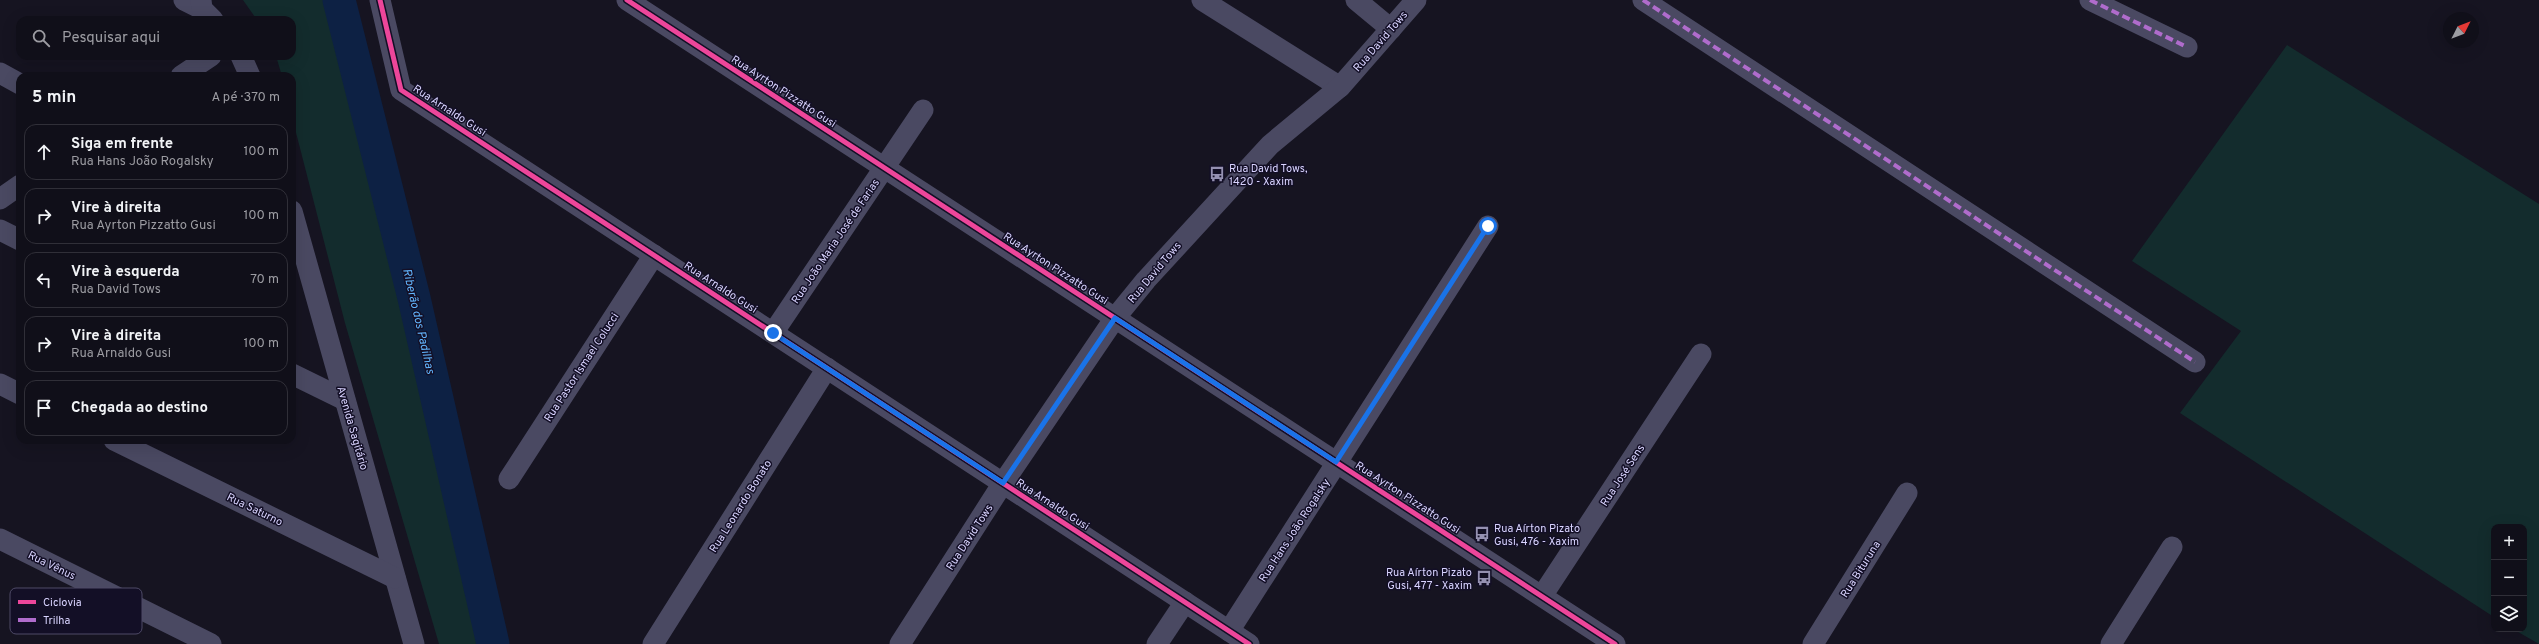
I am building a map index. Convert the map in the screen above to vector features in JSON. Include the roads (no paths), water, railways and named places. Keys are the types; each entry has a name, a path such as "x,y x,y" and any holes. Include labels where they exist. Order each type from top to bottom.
{"street":[{"name":"Rua Arnaldo Gusi","path":"380,0 401,90 1249,644"},
{"name":"Rua Ayrton Pizzatto Gusi","path":"627,0 1615,644"},
{"path":"1202,0 1340,87"},
{"path":"1356,0 1391,29"},
{"name":"Rua David Tows","path":"900,644 1003,483 1115,318 1178,243 1270,145 1340,87 1416,0"},
{"path":"1643,0 2195,362"},
{"path":"2090,0 2187,47"},
{"path":"187,72 205,60"},
{"path":"243,60 248,72"},
{"path":"0,73 16,82"},
{"name":"Rua João Maria José de Farias","path":"773,333 923,110"},
{"path":"0,199 16,189"},
{"name":"Avenida Sagitário","path":"296,225 414,644"},
{"name":"Rua Hans João Rogalsky","path":"1229,631 1488,226"},
{"path":"0,230 16,238"},
{"name":"Rua Pastor Ismael Colucci","path":"509,479 654,255"},
{"name":"Rua José Sens","path":"1542,596 1701,354"},
{"name":"Rua Leonardo Bonato","path":"653,644 827,368"},
{"path":"296,376 345,400"},
{"path":"0,384 16,392"},
{"name":"Rua Saturno","path":"122,444 395,578"},
{"name":"Rua Bituruna","path":"1813,644 1907,493"},
{"name":"Rua Vênus","path":"0,540 97,588"},
{"path":"2111,644 2172,547"},
{"path":"1157,644 1185,602"},
{"name":"Rua Vênus","path":"142,610 211,644"}],"waterway":[{"name":"Riberão dos Padilhas","path":"339,0 414,298 493,644"}],"place":[{"name":"Rua David Tows, 1420 - Xaxim","path":"1217,174"},
{"name":"Rua Aírton Pizato Gusi, 476 - Xaxim","path":"1482,534"},
{"name":"Rua Aírton Pizato Gusi, 477 - Xaxim","path":"1484,578"}]}
